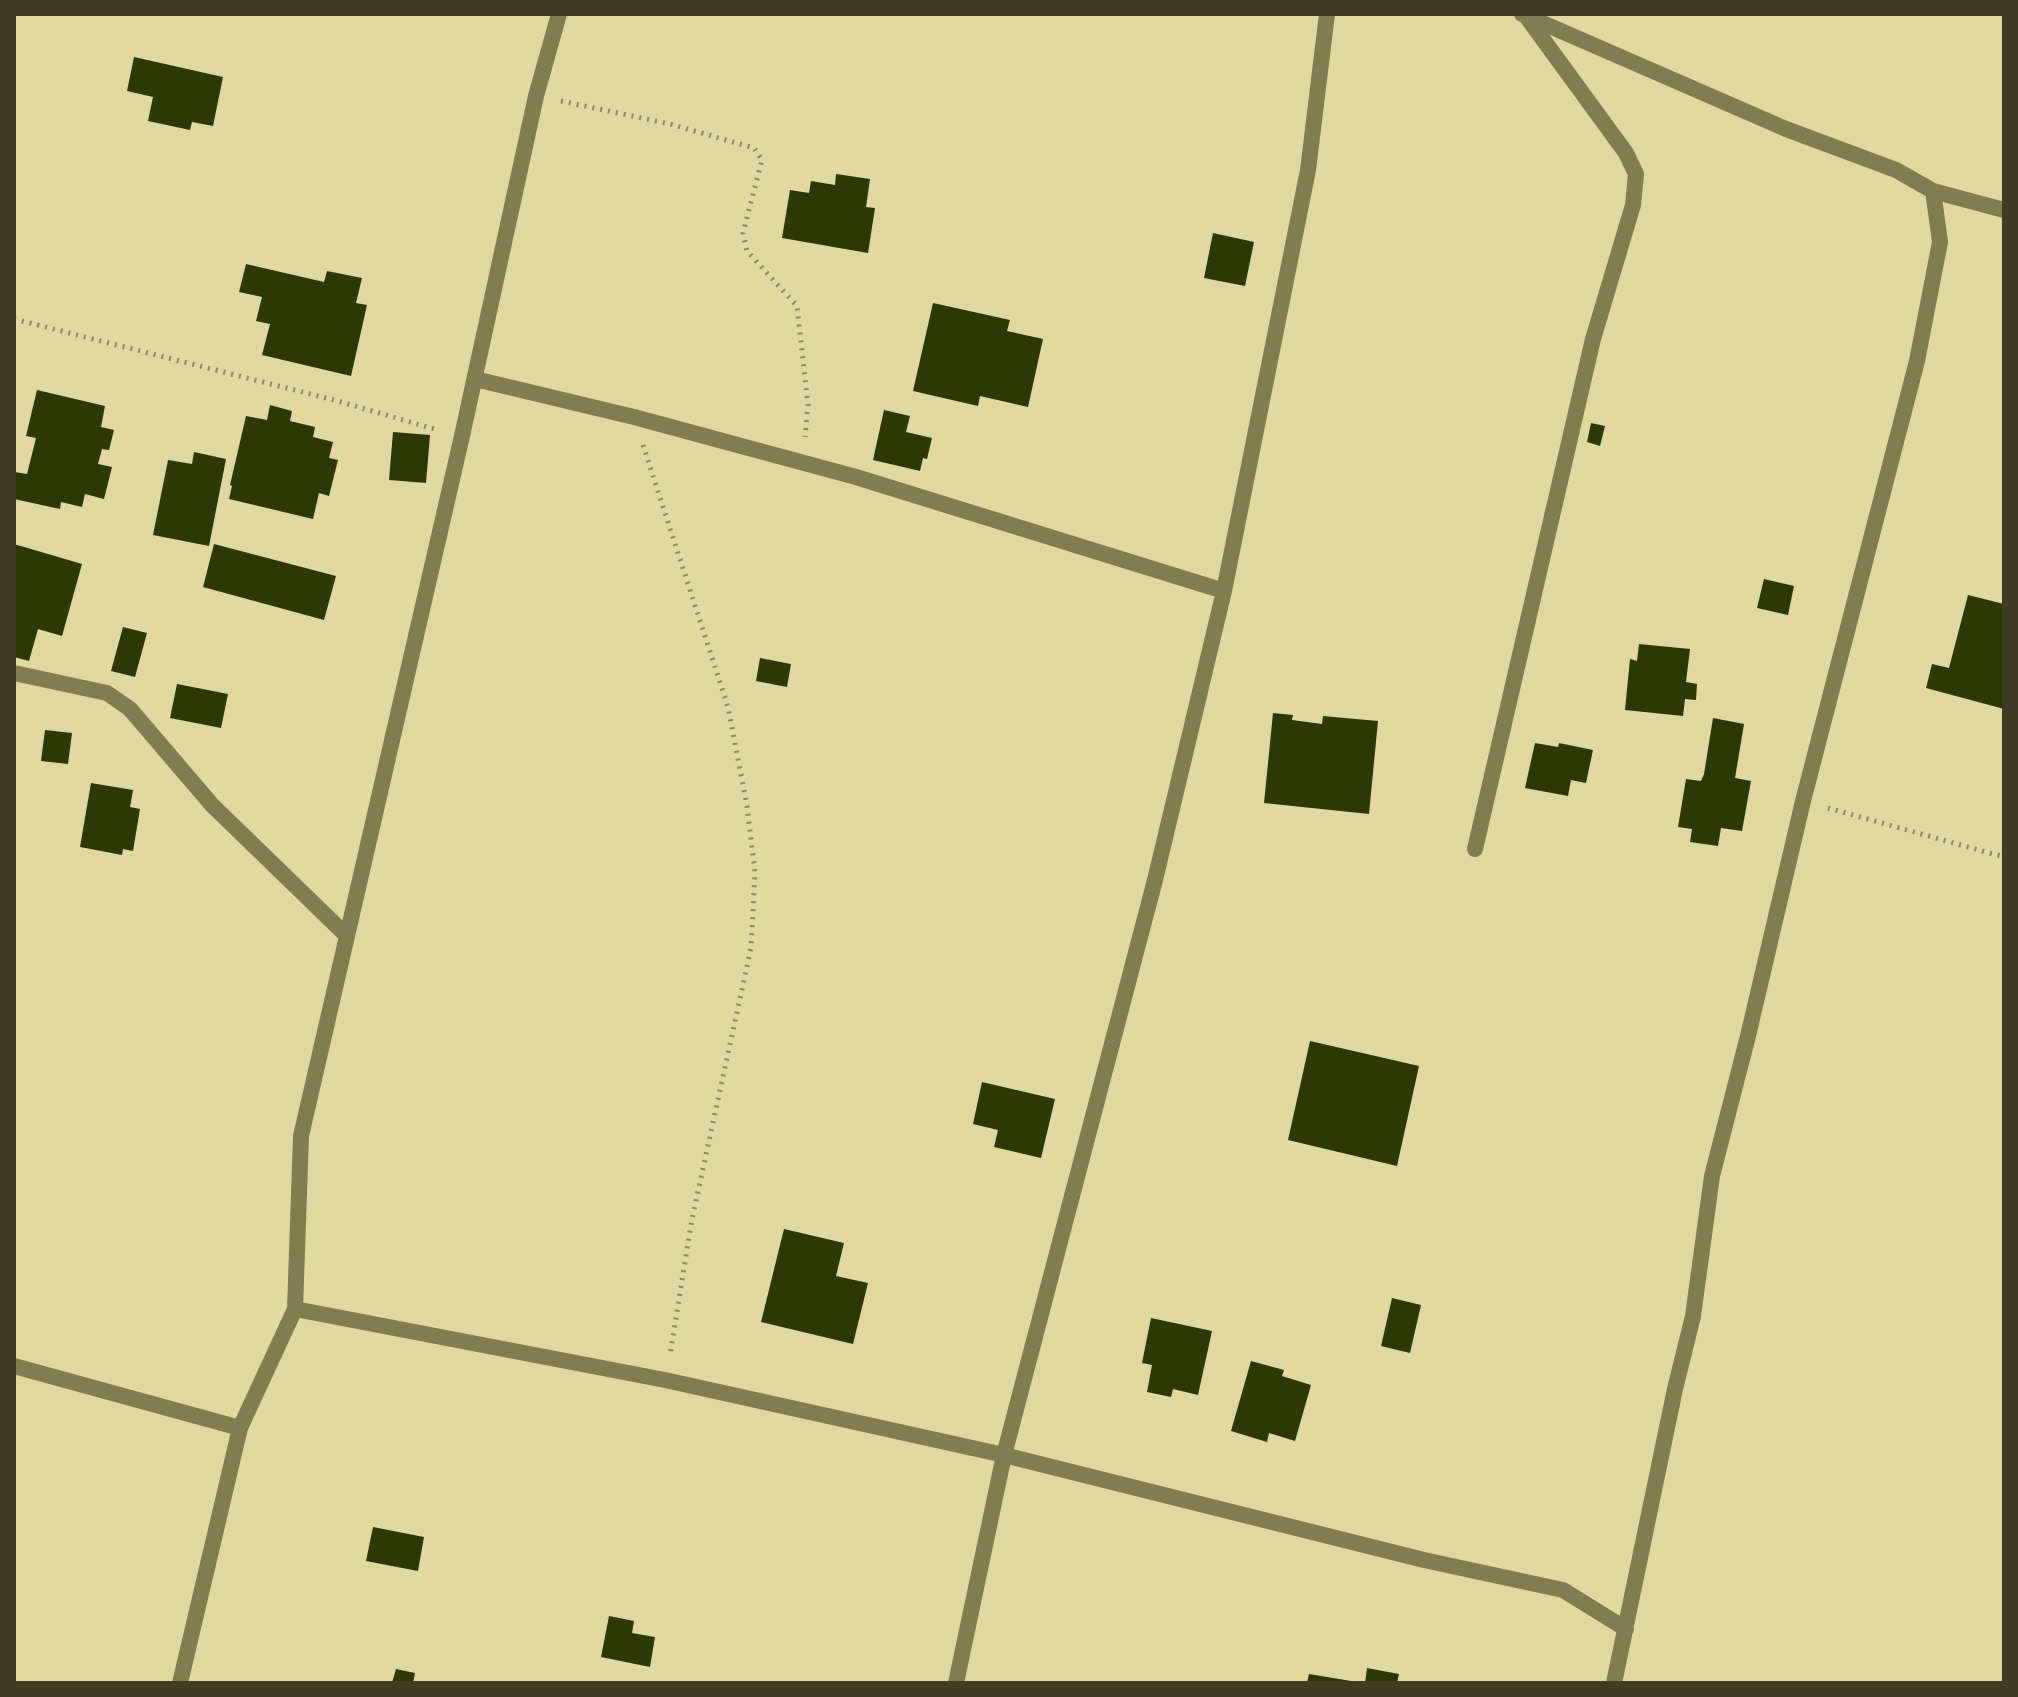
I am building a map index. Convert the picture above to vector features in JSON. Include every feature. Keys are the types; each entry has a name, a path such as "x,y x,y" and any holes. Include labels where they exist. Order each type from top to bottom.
{"street":[{"path":"180,1683 240,1428 295,1309 301,1136 475,379 536,96 559,14"},
{"path":"956,1683 1004,1455 1155,880 1224,591 1308,170 1327,14"},
{"path":"1524,14 1786,129 1896,170 1933,191 2004,210"},
{"path":"1475,849 1593,339 1633,205 1636,174 1626,153 1524,14"},
{"path":"1614,1683 1693,1316 1712,1176 1803,801 1917,361 1940,242 1933,191"},
{"path":"475,379 634,417 871,481 1224,591"},
{"path":"14,673 107,693 130,709 212,805 346,935"},
{"path":"295,1309 665,1380 1004,1455 1424,1560 1563,1590 1626,1629"},
{"path":"14,1366 240,1428"}],"path":[{"path":"536,96 670,124 754,148 762,160 743,233 747,251 797,306 808,405 802,462"},
{"path":"14,319 334,400 462,436"},
{"path":"634,417 728,707 747,806 755,873 751,948 692,1219 665,1380"},
{"path":"1803,801 2004,857"}],"building":[{"path":"134,57 223,77 213,126 192,122 190,130 148,121 153,97 127,91"},
{"path":"836,174 870,179 866,207 875,208 868,253 782,238 790,190 809,193 811,181 835,185"},
{"path":"1213,233 1254,242 1245,286 1204,278"},
{"path":"246,264 324,282 327,271 362,278 356,303 367,305 351,376 262,355 270,324 256,321 262,297 239,292"},
{"path":"933,303 1010,320 1007,331 1043,339 1028,407 980,396 978,406 913,391"},
{"path":"37,390 105,406 101,427 114,430 109,450 102,449 98,464 112,467 104,499 85,494 82,507 61,502 60,509 14,499 15,472 27,474 36,438 26,436"},
{"path":"270,405 292,411 290,421 315,427 313,437 333,442 329,458 338,460 329,496 319,493 313,519 229,499 246,416 267,420"},
{"path":"884,410 910,416 906,432 932,438 927,459 923,458 920,471 873,460"},
{"path":"1591,423 1605,426 1600,446 1587,442"},
{"path":"393,432 430,435 426,483 389,480"},
{"path":"194,452 226,459 209,546 153,535 168,460 192,464"},
{"path":"14,544 82,564 62,636 38,629 29,661 14,657"},
{"path":"214,544 336,576 324,620 203,587"},
{"path":"1764,579 1794,586 1788,615 1757,608"},
{"path":"1968,595 2004,604 2004,709 1926,688 1932,664 1949,668"},
{"path":"123,627 147,633 135,677 111,671"},
{"path":"1639,644 1690,649 1686,682 1697,684 1696,700 1685,699 1683,716 1625,710 1630,659 1637,661"},
{"path":"760,658 791,664 787,687 756,681"},
{"path":"177,684 228,694 221,728 170,718"},
{"path":"1273,713 1293,715 1292,720 1322,724 1323,716 1378,721 1369,814 1264,803"},
{"path":"1713,718 1744,724 1735,778 1751,781 1742,831 1721,828 1718,846 1690,842 1692,829 1678,827 1686,779 1701,781 1704,774"},
{"path":"45,730 72,733 68,764 41,761"},
{"path":"1535,743 1558,747 1559,743 1593,750 1586,783 1571,780 1568,796 1525,788"},
{"path":"91,783 133,790 130,807 140,809 133,851 123,849 122,855 80,847"},
{"path":"1310,1041 1419,1066 1397,1166 1288,1140"},
{"path":"982,1082 1055,1099 1041,1158 994,1147 998,1130 973,1124"},
{"path":"784,1229 844,1243 836,1276 868,1283 853,1344 761,1322"},
{"path":"1392,1298 1421,1305 1410,1353 1381,1346"},
{"path":"1151,1318 1212,1331 1198,1395 1173,1389 1171,1397 1147,1392 1152,1365 1142,1363"},
{"path":"1251,1361 1284,1370 1282,1376 1311,1385 1295,1441 1269,1433 1267,1442 1231,1431"},
{"path":"373,1527 424,1537 418,1571 366,1561"},
{"path":"609,1616 634,1621 632,1633 655,1637 650,1667 601,1657"},
{"path":"1367,1668 1399,1674 1397,1683 1365,1683"},
{"path":"396,1669 415,1673 413,1683 392,1683"},
{"path":"1309,1674 1351,1681 1351,1683 1307,1683"}]}
